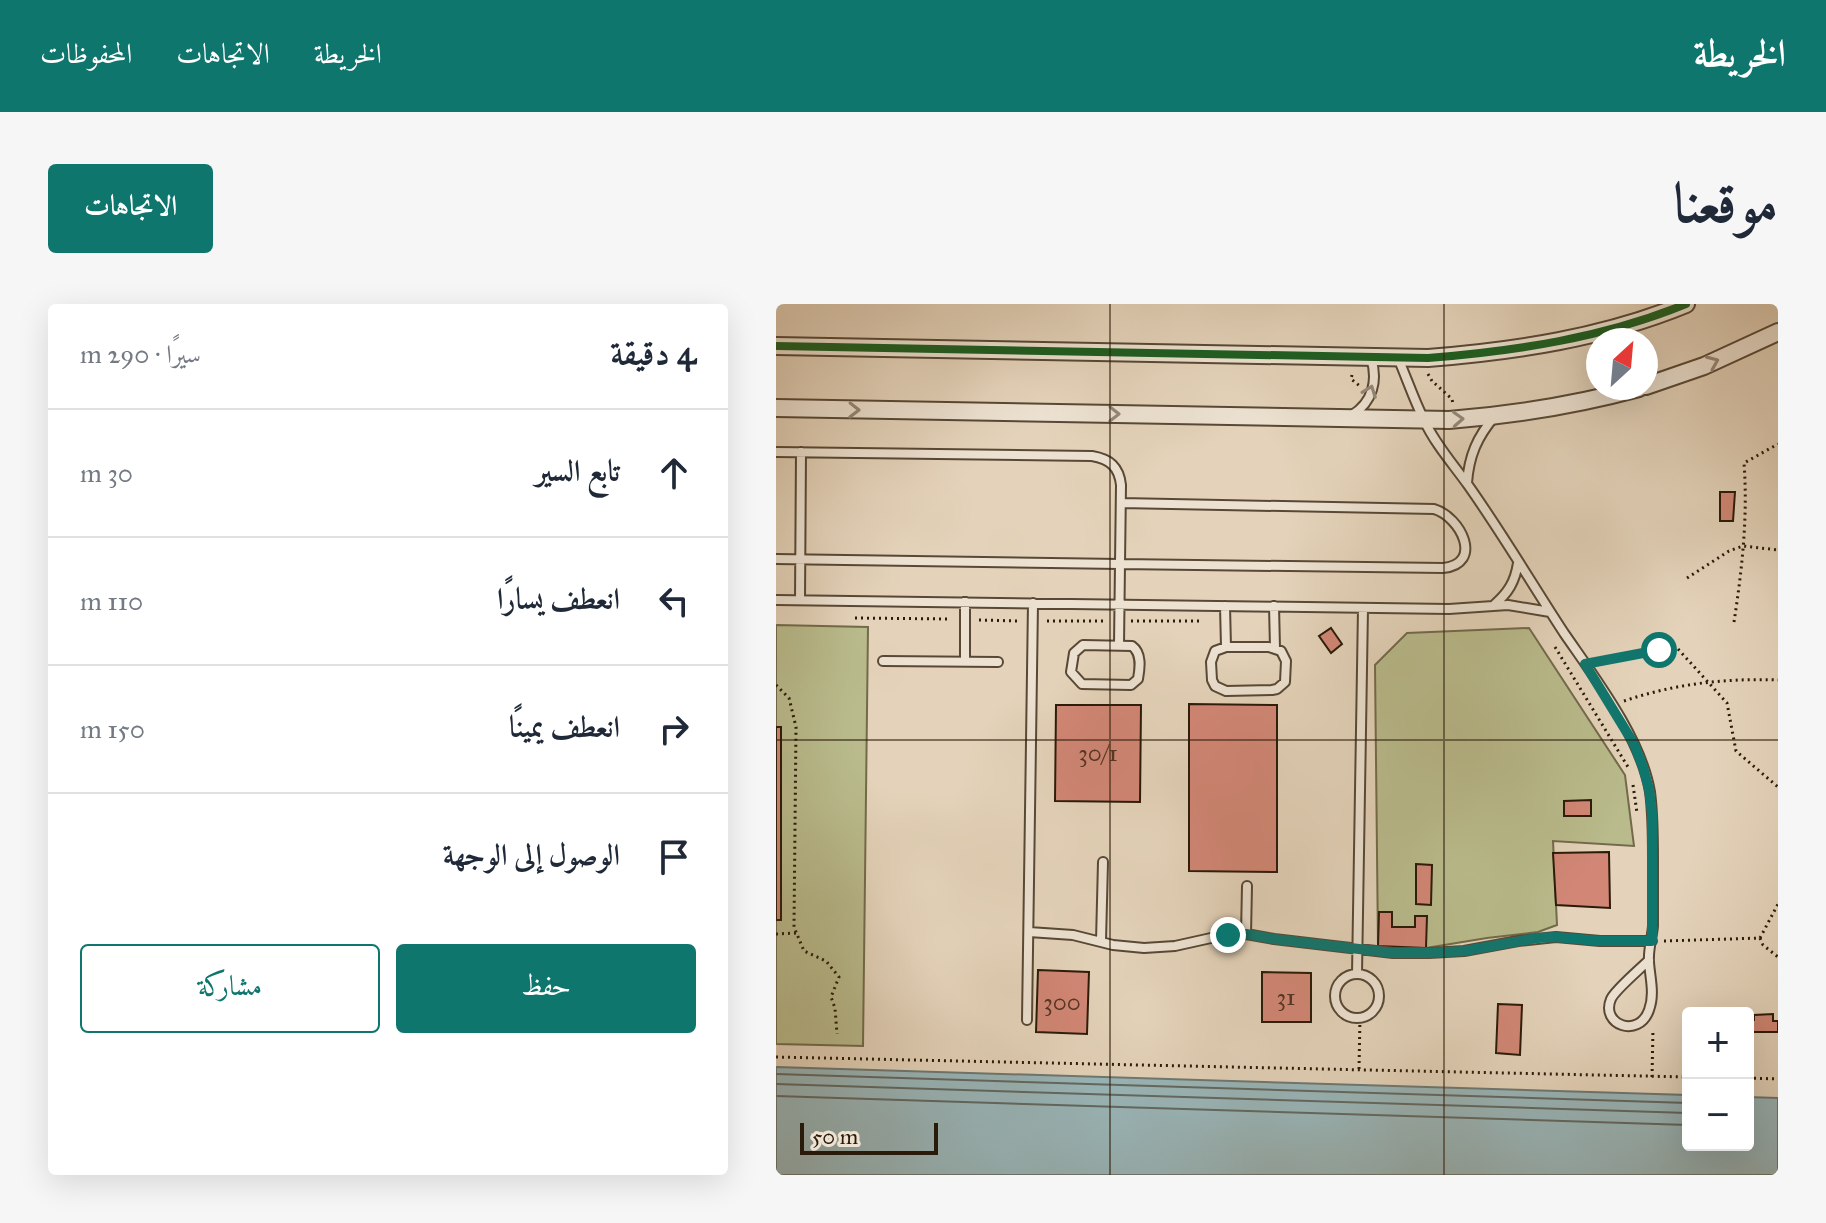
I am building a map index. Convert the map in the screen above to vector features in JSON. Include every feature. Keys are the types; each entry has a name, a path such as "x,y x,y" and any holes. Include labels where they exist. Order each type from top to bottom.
{"street":[{"path":"776,346 1398,358 1488,353 1548,344 1607,330 1686,304"},
{"path":"1658,382 1704,366 1778,332"},
{"path":"776,408 1424,420 1495,416 1590,400"}],"lane":[{"path":"1348,418 1358,412 1371,395 1375,382 1371,357"},
{"path":"1398,358 1424,420 1611,705 1634,744 1643,767 1653,825 1652,941 1649,960 1652,985 1650,1010 1641,1022 1626,1027 1612,1017 1611,1000 1649,960"},
{"path":"1467,483 1474,447 1495,416"},
{"path":"776,452 1101,458 1110,461 1120,476 1119,645"},
{"path":"800,600 801,452"},
{"path":"776,559 1443,568 1459,563 1466,548 1456,523 1443,511 1434,509 1121,503"},
{"path":"1493,606 1512,587 1518,562"},
{"path":"776,600 1449,609 1523,606 1551,612"},
{"path":"965,602 965,661"},
{"path":"1027,1020 1033,603"},
{"path":"1225,606 1226,647"},
{"path":"1274,606 1275,648"},
{"path":"1357,974 1363,608"},
{"path":"1083,645 1119,645 1132,646 1138,652 1138,679 1131,685 1087,685 1071,672 1077,648 1083,645"},
{"path":"1226,647 1275,648 1281,651 1286,661 1287,677 1282,686 1272,690 1226,691 1215,686 1210,674 1212,656 1215,651 1226,647"},
{"path":"883,661 998,662"},
{"path":"1101,941 1103,862"},
{"path":"1246,934 1247,886"},
{"path":"1029,932 1058,933 1128,947 1159,948 1246,934 1393,953 1464,951 1546,937 1652,941"},
{"path":"1357,974 1372,979 1379,994 1374,1009 1360,1017 1346,1015 1335,997 1343,978 1357,974"}],"path":[{"path":"1428,370 1432,381 1452,399 1452,410"},
{"path":"1734,622 1743,546 1744,463 1778,444"},
{"path":"1687,578 1729,551 1743,546 1778,550"},
{"path":"855,618 1225,621"},
{"path":"1553,644 1631,773 1637,813"},
{"path":"1585,664 1678,649 1727,703 1736,751 1778,787"},
{"path":"1611,705 1708,682 1778,680"},
{"path":"776,685 789,698 796,727 794,927 804,951 826,961 839,977 831,997 837,1034"},
{"path":"1760,938 1778,904"},
{"path":"776,934 797,933"},
{"path":"1652,941 1760,938"},
{"path":"1760,938 1763,945 1778,957"},
{"path":"1650,1010 1652,1077"},
{"path":"1359,1070 1360,1017"},
{"path":"776,1057 1682,1077"},
{"path":"1754,1078 1778,1079"}],"green space":[{"path":"776,625 868,627 863,1046 776,1044"},
{"path":"1529,628 1625,775 1634,846 1553,841 1557,925 1538,932 1426,948 1378,946 1375,665 1407,633"}],"water":[{"path":"776,1067 1682,1095 1682,1151 1754,1151 1754,1097 1778,1098 1778,1175 776,1175"}],"building":[{"path":"1720,492 1735,492 1733,521 1720,521"},
{"path":"1331,628 1342,644 1331,653 1319,636"},
{"path":"1189,704 1277,705 1277,872 1189,871"},
{"path":"1056,705 1141,705 1140,802 1055,801"},
{"path":"776,727 781,727 781,920 776,920"},
{"path":"1591,800 1591,816 1564,816 1564,801"},
{"path":"1609,852 1610,908 1556,905 1553,853"},
{"path":"1416,864 1432,865 1431,905 1416,904"},
{"path":"1379,912 1392,912 1392,927 1415,927 1415,916 1427,916 1426,948 1378,946"},
{"path":"1038,970 1089,972 1087,1034 1036,1032"},
{"path":"1262,972 1311,973 1311,1022 1262,1022"},
{"path":"1498,1004 1522,1005 1520,1055 1496,1053"},
{"path":"1773,1014 1773,1021 1778,1021 1778,1032 1754,1032 1754,1015"}],"cycle path":[{"path":"776,346 1428,358 1559,341 1623,326 1686,304"}],"route":[{"path":"1228,935 1246,934 1393,953 1464,951 1556,937 1652,941 1652,813 1649,789 1634,744 1585,664 1659,650"}]}
